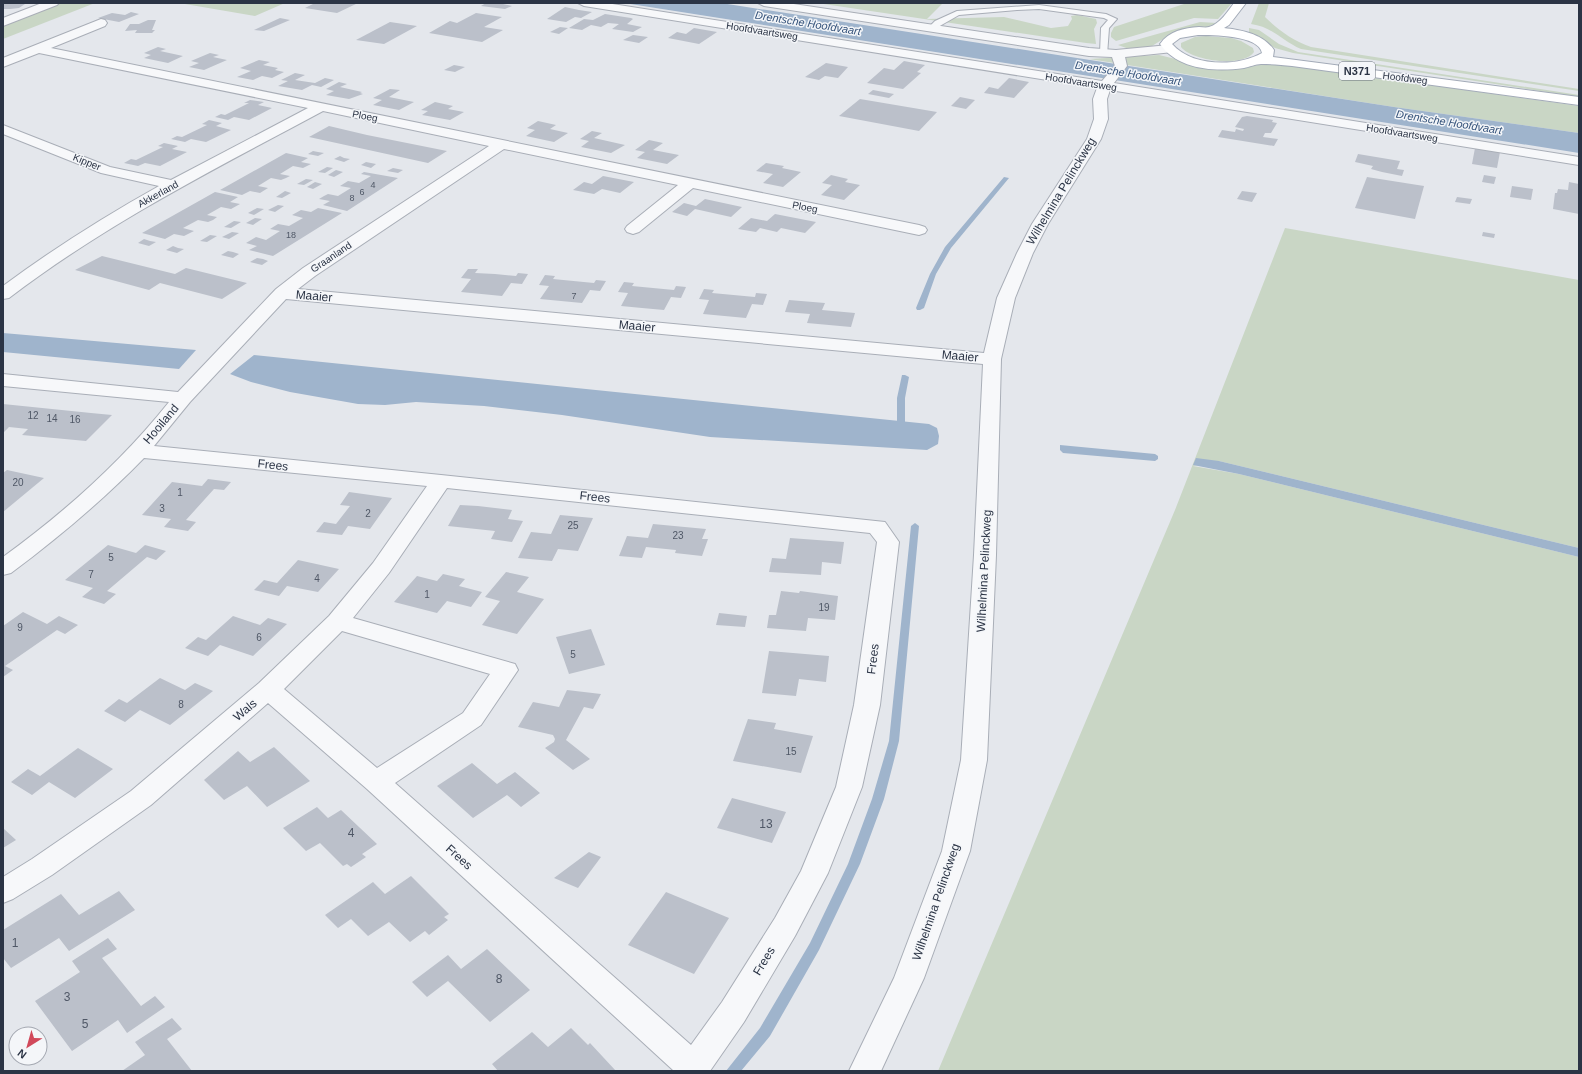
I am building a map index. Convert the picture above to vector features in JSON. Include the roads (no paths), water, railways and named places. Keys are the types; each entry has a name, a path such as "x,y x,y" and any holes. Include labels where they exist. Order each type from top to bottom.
{"main road":[{"path":"1212,31 1247,6"},
{"path":"1169,50 1166,44 1175,36 1198,31 1243,30 1260,42 1265,55"},
{"name":"N371","path":"1169,50 1188,60 1220,65 1251,64 1265,55"},
{"name":"Hoofdweg","path":"1265,55 1292,62 1579,101"}],"street":[{"path":"6,19 53,3"},
{"name":"Hoofdvaartsweg","path":"584,3 1111,68 1169,50"},
{"name":"Hoofdvaartsweg","path":"764,3 931,29 1111,68 1579,161"},
{"path":"3,62 100,24"},
{"name":"Ploeg","path":"39,49 919,230"},
{"name":"Wilhelmina Pelinckweg","path":"865,1071 909,978 956,851 974,760 985,555 992,359 1006,298 1025,253 1040,224 1094,139 1102,119 1100,100 1111,68"},
{"name":"Akkerland","path":"3,294 57,253 96,228 321,107"},
{"name":"Kipper","path":"3,129 106,170 174,185"},
{"name":"Graanland","path":"183,398 282,293 309,272 502,144"},
{"path":"633,229 690,183"},
{"name":"Maaier","path":"282,293 992,359"},
{"name":"Hooiland","path":"3,380 183,398"},
{"name":"Hooiland","path":"3,568 54,529 89,498 138,451 183,398"},
{"name":"Frees","path":"138,451 877,527 888,542 867,705 849,787 814,873 785,927 733,1012 693,1068 376,782 268,690"},
{"name":"Wals","path":"3,891 42,868 141,798 268,690 337,622 381,568 441,481"},
{"path":"337,622 506,670 472,719 376,782"}],"lane":[{"path":"931,29 938,23 957,13 1039,7 1098,15 1113,19 1105,28 1111,68"}],"water":[{"name":"Drentsche Hoofdvaart","path":"624,3 721,3 1394,107 1579,133 1579,153"},
{"path":"3,333 196,350 179,369 3,352"},
{"path":"254,355 929,424 937,428 939,436 938,444 927,450 710,437 562,415 484,406 416,402 385,405 358,404 290,392 251,382 230,374"},
{"path":"1060,445 1155,454 1158,456 1158,459 1155,461 1063,453 1060,450"},
{"path":"1196,458 1219,461 1579,548 1579,557 1239,474 1193,465"}],"waterway":[{"path":"920,308 933,274 948,247 1006,178"},
{"path":"901,422 901,398 905,377"},
{"path":"733,1071 765,1032 815,946 854,864 878,799 894,741 915,526"}]}
